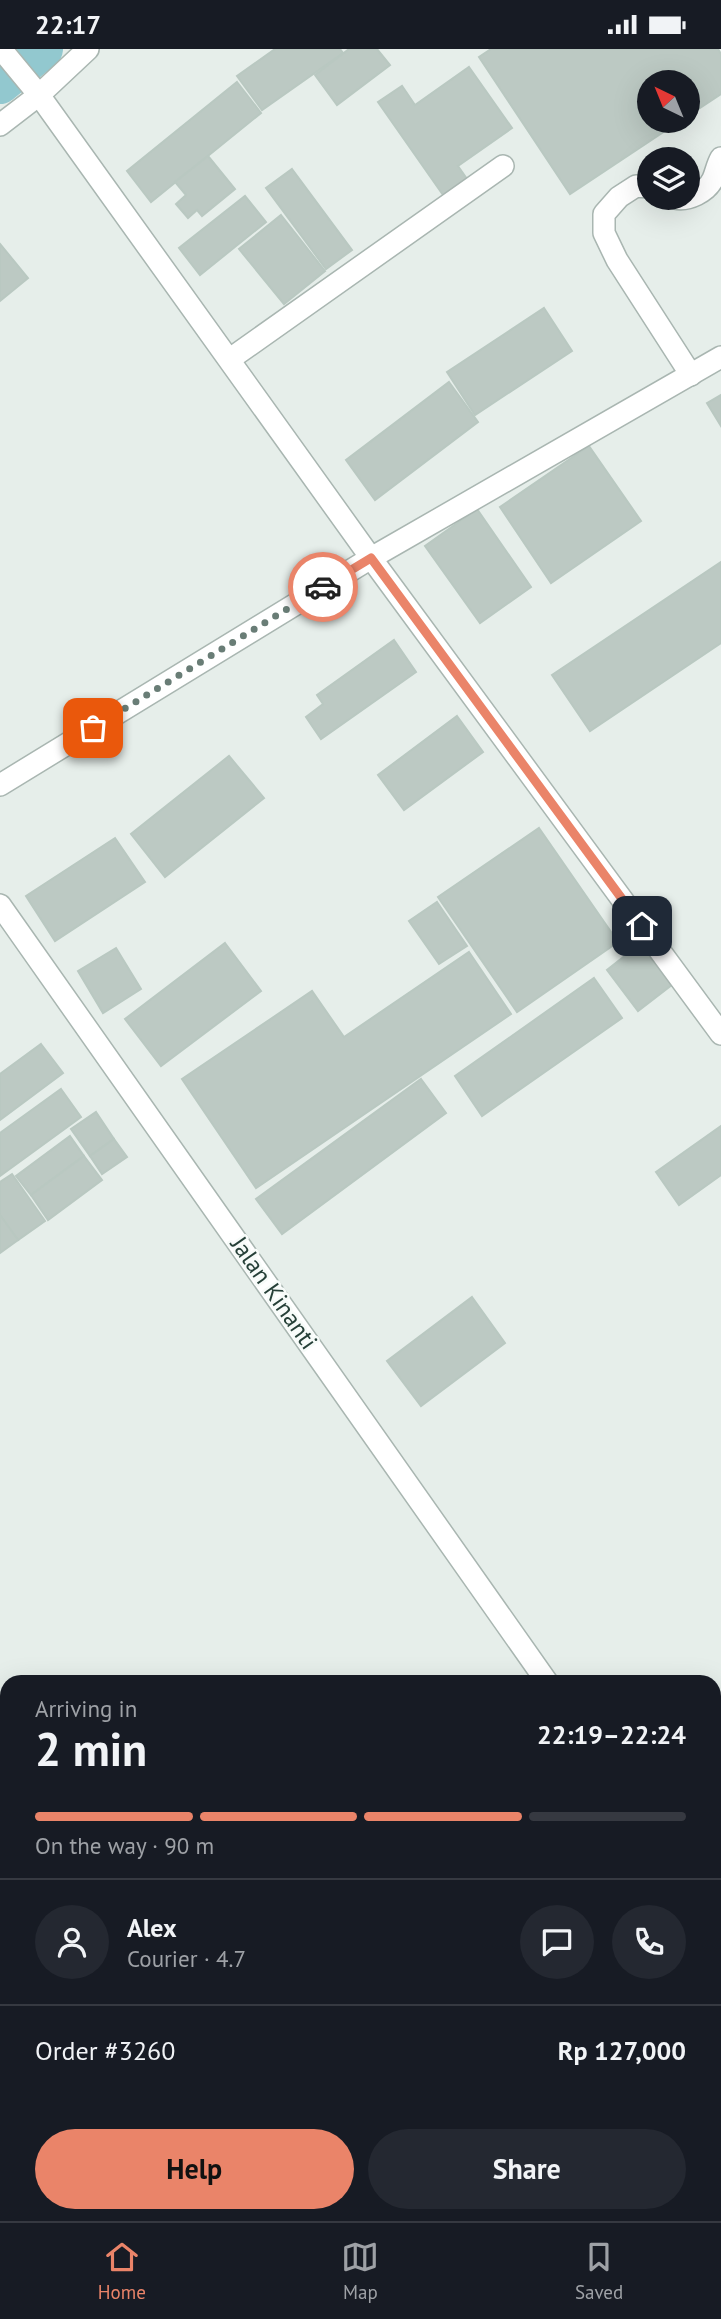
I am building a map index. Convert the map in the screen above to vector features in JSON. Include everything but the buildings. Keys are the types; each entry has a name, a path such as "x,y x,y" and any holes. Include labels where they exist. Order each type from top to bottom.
{"street":[{"path":"0,125 34,88 88,49"},
{"path":"3,51 34,88 371,558 721,1034"},
{"path":"700,192 713,179 721,158"},
{"path":"230,359 503,166"},
{"path":"637,186 619,197 604,214 604,233 617,260 691,375"},
{"path":"0,785 371,558 721,357"},
{"name":"Jalan Kinanti","path":"0,905 542,1675"}],"waterway":[{"path":"0,84 43,49"}],"way so far":[{"path":"93,728 323,587"}],"route":[{"path":"323,587 371,558 642,926"}]}
